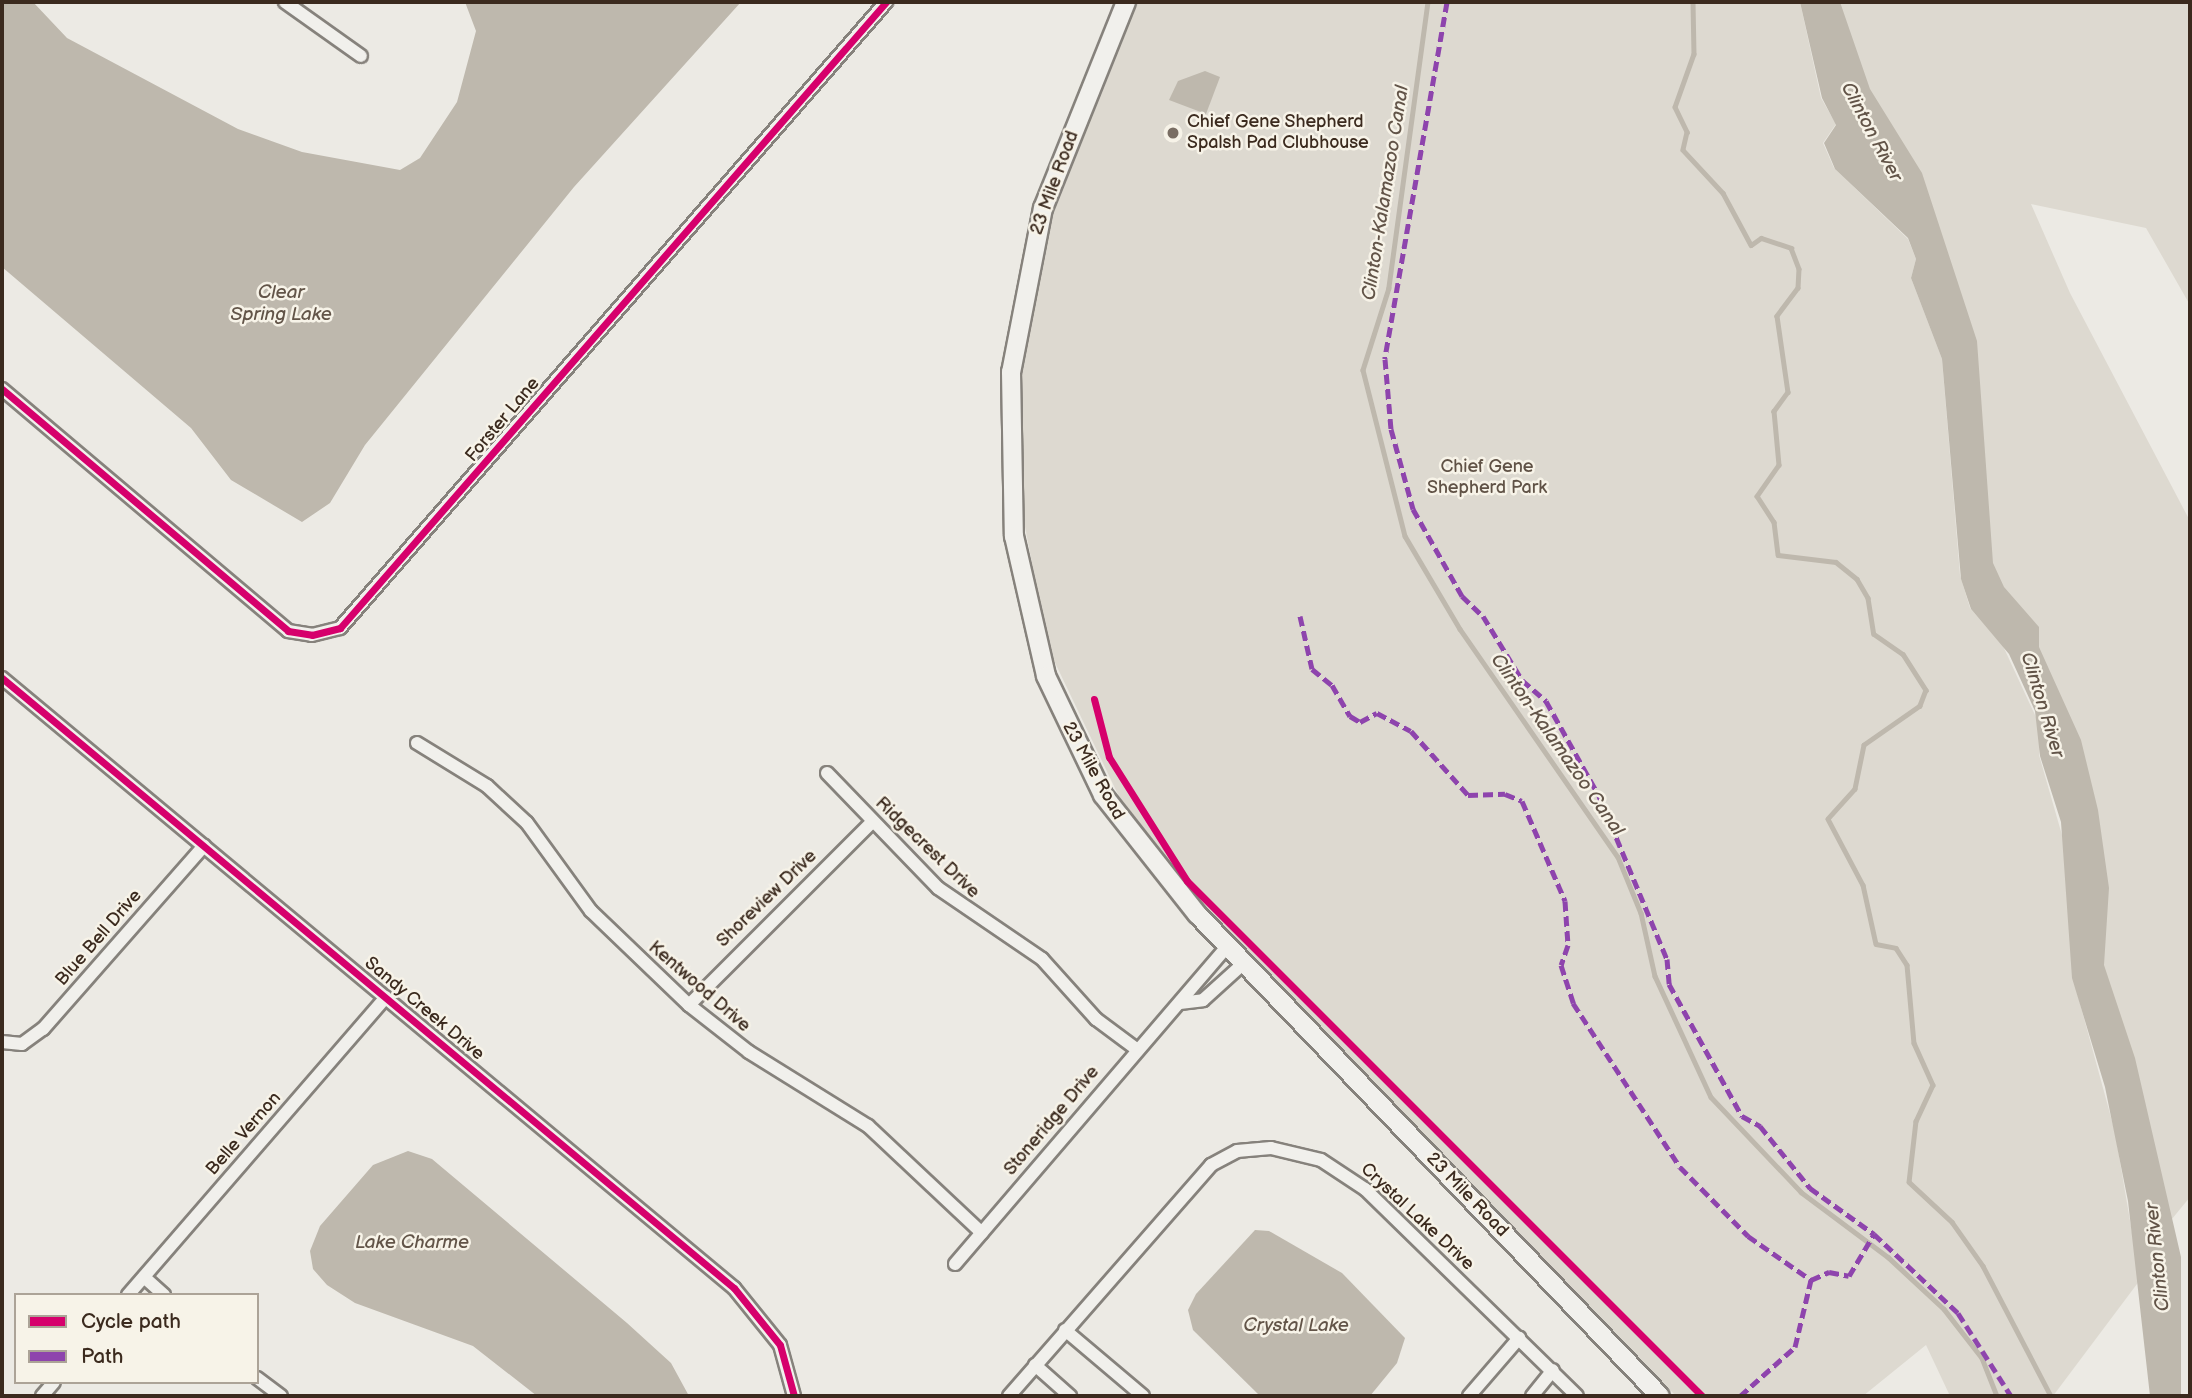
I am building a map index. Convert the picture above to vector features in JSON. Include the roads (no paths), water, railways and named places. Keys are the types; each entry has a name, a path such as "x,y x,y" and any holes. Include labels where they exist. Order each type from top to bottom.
{"main road":[{"name":"23 Mile Road","path":"1126,2 1043,208 1027,271 1011,372 1013,525 1034,643 1072,736 1123,824 1227,946 1660,1396"}],"street":[{"path":"285,2 360,56"},
{"name":"Forster Lane","path":"2,389 288,631 312,635 340,628 886,2"},
{"name":"Sandy Creek Drive","path":"2,678 734,1288 767,1323 794,1393"},
{"name":"Kentwood Drive","path":"417,743 487,786 527,823 591,911 689,1005 888,1142 982,1233"},
{"name":"Ridgecrest Drive","path":"827,773 938,888 1042,959 1096,1019 1135,1048"},
{"name":"Shoreview Drive","path":"689,1005 873,821"},
{"name":"Blue Bell Drive","path":"2,1042 15,1046 43,1030 204,846"},
{"name":"Stoneridge Drive","path":"955,1264 1135,1048 1180,1003 1227,946"},
{"name":"Stoneridge Drive","path":"1180,1003 1203,1000 1244,963"},
{"name":"Belle Vernon","path":"130,1293 386,997"},
{"name":"Crystal Lake Drive","path":"1009,1396 1211,1165 1237,1151 1271,1148 1321,1160 1366,1189 1577,1396"},
{"path":"144,1277 162,1293"},
{"path":"1065,1330 1143,1396"},
{"path":"1469,1396 1519,1338"},
{"path":"1035,1365 1070,1396"},
{"path":"1532,1396 1553,1370"},
{"path":"259,1380 281,1396"}],"water":[{"name":"Clear Spring Lake","path":"2,2 33,2 67,38 238,129 302,152 400,170 420,158 457,102 476,31 465,2 741,2 574,187 365,445 330,503 302,522 231,480 191,428 2,267"},
{"name":"Clinton River","path":"1800,2 1840,2 1870,89 1922,173 1977,341 1993,563 2004,587 2039,627 2039,647 2081,740 2098,810 2109,888 2104,965 2135,1058 2181,1257 2181,1396 2150,1396 2128,1201 2105,1087 2072,978 2061,822 2040,756 2035,711 2009,654 1971,609 1961,579 1942,359 1911,278 1916,259 1908,238 1835,169 1824,143 1836,125 1822,98"},
{"path":"1205,71 1220,77 1206,114 1169,100 1178,81"},
{"name":"Lake Charme","path":"408,1151 432,1159 627,1323 671,1363 689,1396 537,1396 473,1346 355,1303 327,1285 313,1269 310,1251 320,1226 373,1165"},
{"name":"Crystal Lake","path":"1255,1230 1269,1231 1342,1273 1405,1338 1397,1363 1370,1396 1260,1396 1193,1330 1188,1310 1196,1294"}],"waterway":[{"name":"Clinton-Kalamazoo Canal","path":"1428,2 1389,288 1363,370 1405,536 1460,629 1618,857 1641,913 1655,976 1711,1097 1801,1192 1888,1257 1944,1309 1982,1358 1997,1396"},
{"path":"1693,2 1694,54 1675,107 1687,132 1683,150 1723,193 1751,245 1761,238 1791,248 1799,269 1798,288 1777,316 1788,392 1774,411 1779,465 1757,496 1774,522 1778,555 1836,562 1857,579 1868,598 1874,634 1903,654 1926,690 1920,706 1864,745 1855,789 1828,819 1863,885 1876,944 1896,948 1907,965 1914,1043 1933,1085 1916,1121 1909,1182 1952,1222 1983,1266 2051,1396"}],"place":[{"name":"Chief Gene Shepherd Spalsh Pad Clubhouse","path":"1173,133"}],"park label":[{"name":"Chief Gene Shepherd Park","path":"1487,478"}]}
